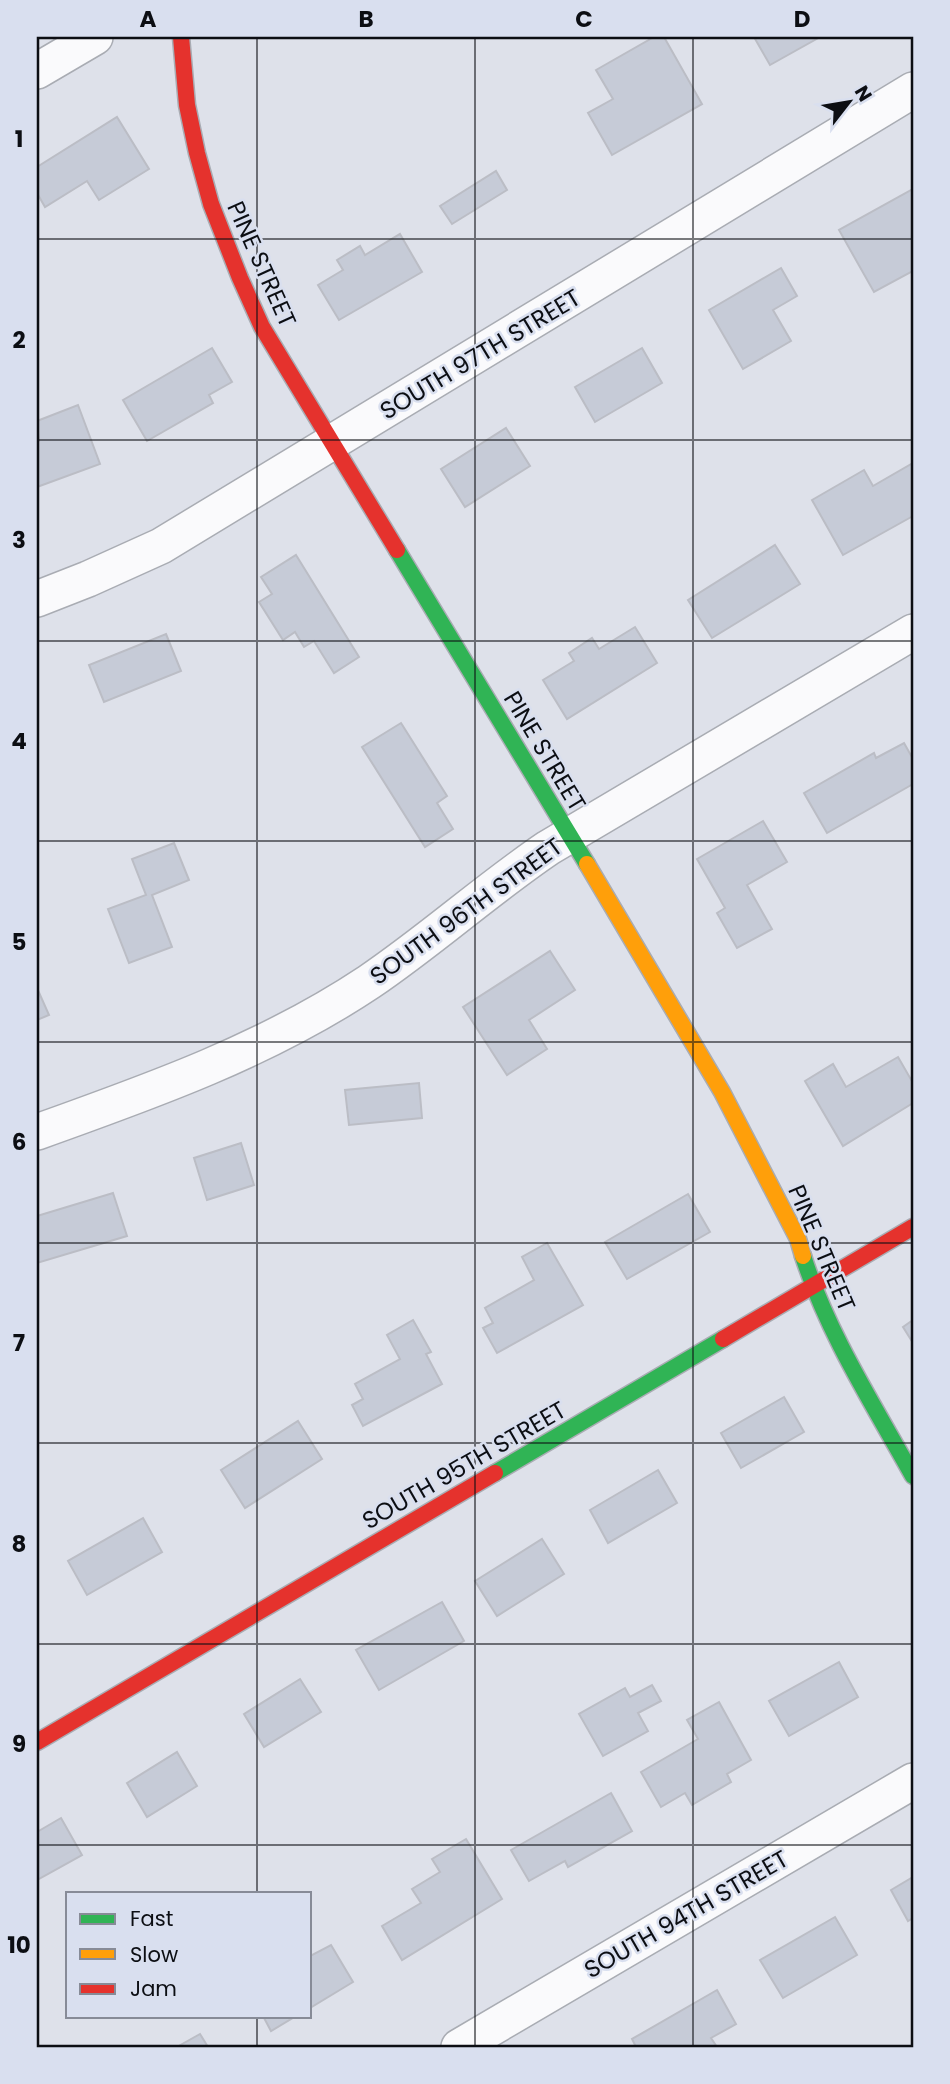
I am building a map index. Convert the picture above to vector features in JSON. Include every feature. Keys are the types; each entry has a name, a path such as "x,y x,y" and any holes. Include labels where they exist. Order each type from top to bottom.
{"street":[{"path":"37,71 95,37"},
{"name":"PINE STREET","path":"181,37 190,124 200,171 214,218 262,327 570,835 722,1092 798,1239 813,1286 836,1339 913,1476"},
{"name":"SOUTH 97TH STREET","path":"37,599 161,545 332,444 913,90"},
{"name":"SOUTH 96TH STREET","path":"37,1132 231,1059 303,1022 369,982 431,938 515,871 570,835 913,632"},
{"name":"SOUTH 95TH STREET","path":"37,1742 913,1227"},
{"name":"SOUTH 94TH STREET","path":"459,2047 913,1781"}],"building":[{"path":"654,37 664,37 702,104 612,155 588,113 613,99 596,70"},
{"path":"754,37 820,37 770,65"},
{"path":"117,117 149,169 99,200 87,181 45,207 37,193 37,167"},
{"path":"496,171 507,190 452,224 440,206"},
{"path":"913,189 913,271 874,292 839,230"},
{"path":"400,234 422,272 339,320 318,285 343,270 337,260 360,246 365,255"},
{"path":"781,268 797,296 773,310 791,341 743,369 709,310"},
{"path":"212,348 232,382 209,395 213,403 147,441 123,400"},
{"path":"642,348 662,383 595,422 575,387"},
{"path":"78,405 100,464 37,487 37,421"},
{"path":"506,428 530,466 465,507 441,469"},
{"path":"913,463 913,516 843,555 812,500 864,470 873,486"},
{"path":"775,545 800,584 712,638 688,600"},
{"path":"296,555 359,657 334,673 314,641 304,647 295,632 283,640 259,602 272,594 261,577"},
{"path":"635,627 657,663 567,719 543,680 574,661 569,653 592,638 599,649"},
{"path":"166,634 181,671 104,702 89,665"},
{"path":"401,723 447,796 437,803 453,829 425,847 362,747"},
{"path":"904,743 913,759 913,784 827,833 804,793 874,753 876,758"},
{"path":"763,821 787,862 747,885 772,929 737,948 717,913 725,908 697,859"},
{"path":"174,843 189,880 152,895 172,947 129,963 108,909 146,895 132,859"},
{"path":"550,951 575,990 529,1020 547,1049 507,1075 463,1007"},
{"path":"37,988 49,1015 37,1020"},
{"path":"898,1057 913,1083 913,1103 843,1146 805,1081 833,1064 846,1087"},
{"path":"419,1083 422,1118 349,1125 345,1090"},
{"path":"241,1143 254,1185 207,1200 194,1158"},
{"path":"113,1193 127,1236 37,1263 37,1216"},
{"path":"688,1194 710,1232 627,1279 605,1242"},
{"path":"547,1243 583,1305 497,1353 483,1328 493,1323 485,1308 534,1280 522,1257"},
{"path":"413,1320 431,1352 426,1354 442,1384 363,1426 352,1405 363,1399 355,1384 400,1359 387,1335"},
{"path":"913,1320 913,1343 903,1327"},
{"path":"784,1397 804,1432 741,1468 721,1433"},
{"path":"298,1421 322,1459 245,1508 221,1470"},
{"path":"658,1470 677,1503 608,1543 590,1510"},
{"path":"143,1518 162,1552 87,1595 68,1561"},
{"path":"542,1539 564,1574 497,1616 475,1581"},
{"path":"442,1602 464,1641 379,1690 356,1650"},
{"path":"839,1662 858,1697 789,1736 769,1701"},
{"path":"300,1679 321,1712 264,1747 244,1714"},
{"path":"652,1685 661,1701 638,1713 648,1731 603,1756 579,1714 625,1688 630,1697"},
{"path":"719,1702 751,1760 727,1774 731,1782 692,1805 685,1793 661,1807 641,1772 698,1739 687,1720"},
{"path":"177,1752 197,1786 147,1817 127,1783"},
{"path":"611,1793 632,1831 568,1867 565,1861 529,1881 511,1850"},
{"path":"61,1818 82,1855 37,1880 37,1832"},
{"path":"466,1839 502,1899 402,1960 382,1926 421,1903 412,1889 440,1872 432,1859"},
{"path":"913,1877 913,1918 908,1921 891,1890"},
{"path":"835,1917 857,1955 783,1998 760,1960"},
{"path":"331,1945 353,1982 312,2007 312,1955"},
{"path":"717,1990 736,2024 711,2038 717,2047 636,2047 632,2039"},
{"path":"264,2018 293,2018 271,2031"},
{"path":"200,2034 208,2047 177,2047"}],"traffic: fast":[{"path":"397,550 587,864"},
{"path":"803,1256 838,1341 913,1476"},
{"path":"495,1473 723,1339"}],"traffic: slow":[{"path":"587,864 722,1092 798,1239 803,1256"}],"traffic: jam":[{"path":"181,37 187,105 197,153 211,204 240,278 262,327 397,550"},
{"path":"723,1339 913,1227"},
{"path":"37,1742 495,1473"}]}
